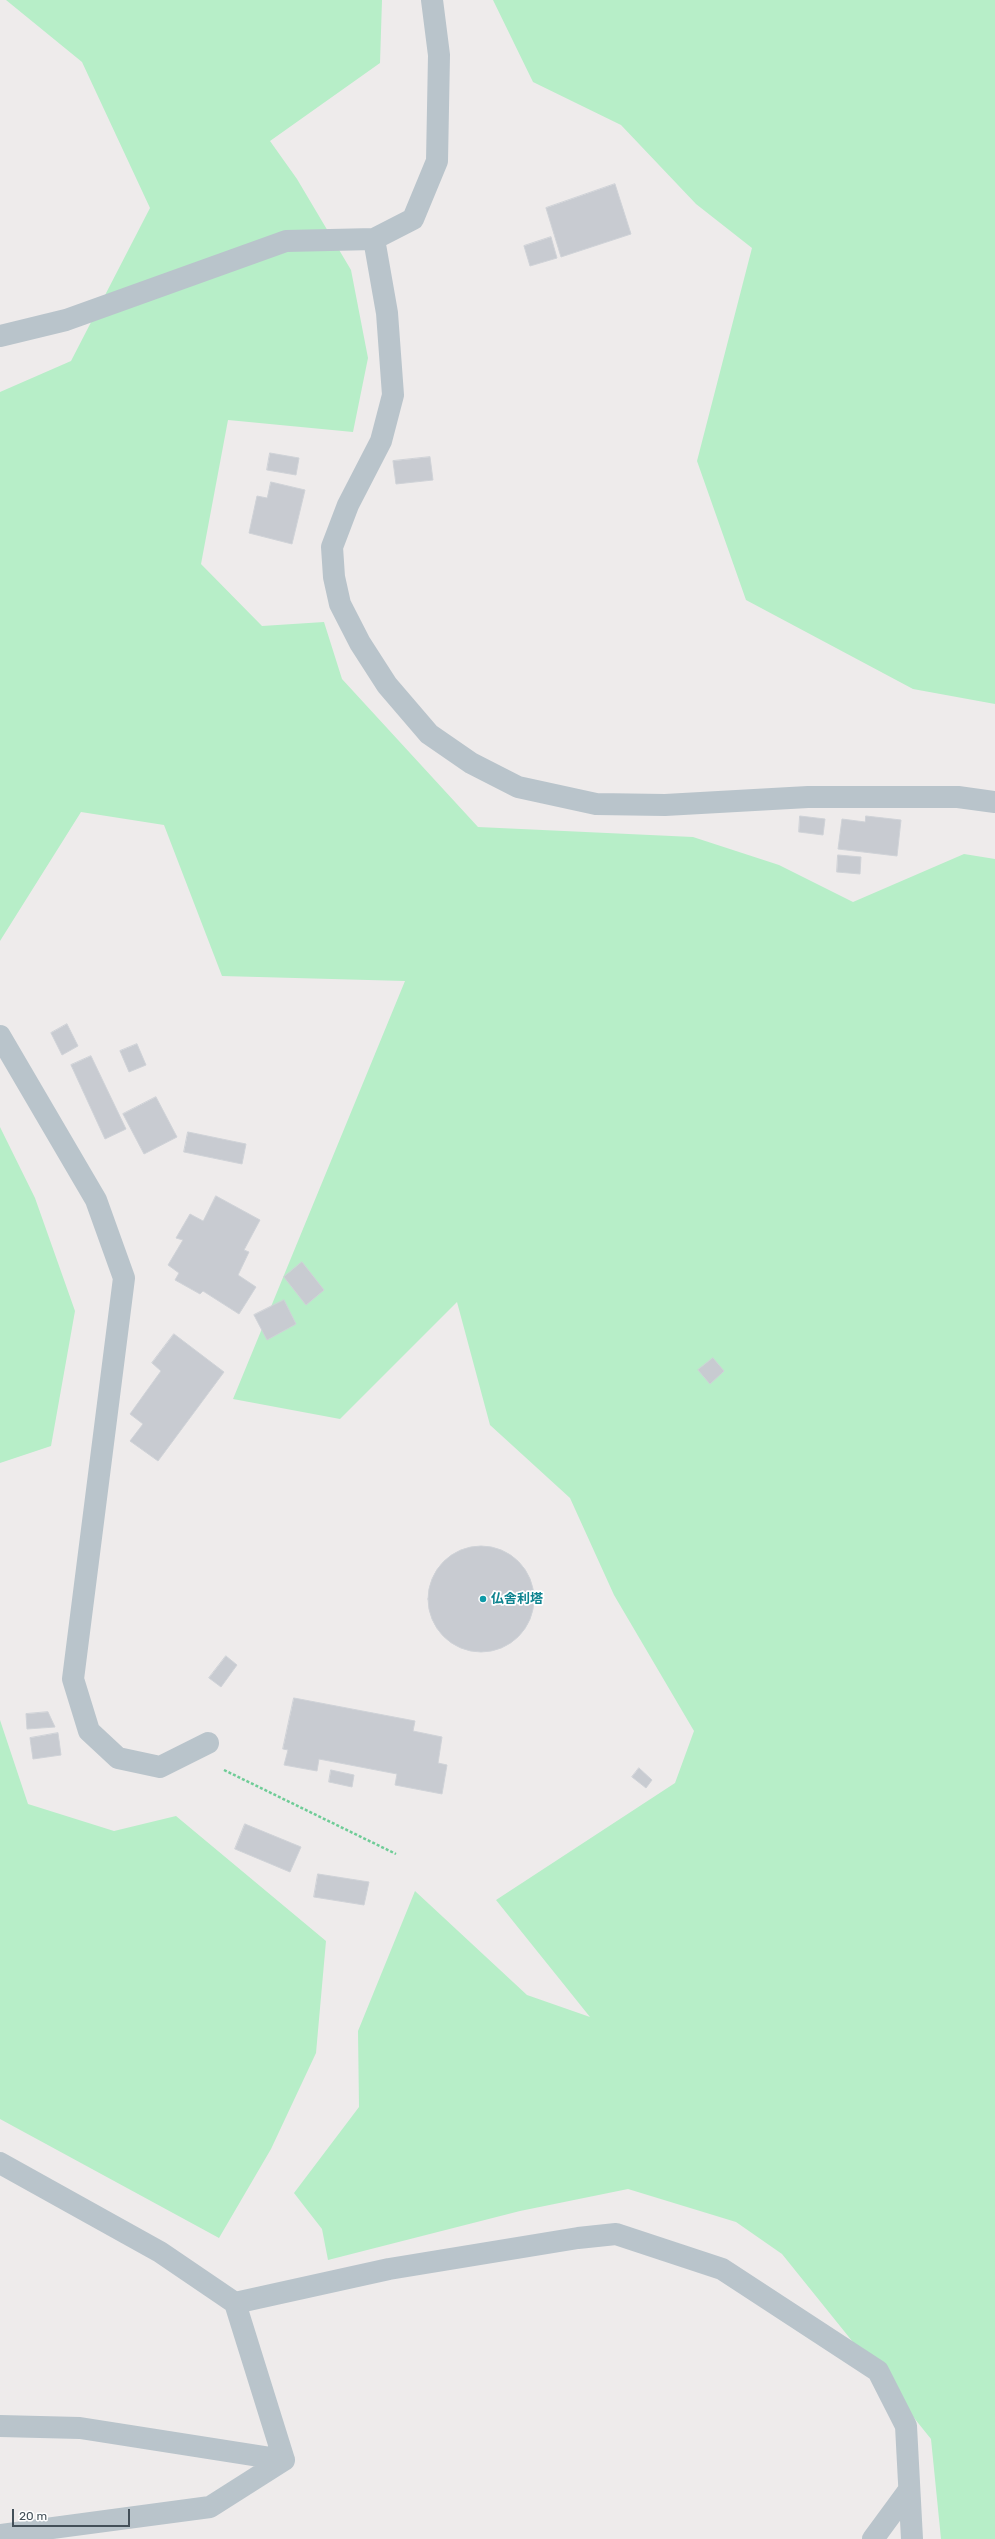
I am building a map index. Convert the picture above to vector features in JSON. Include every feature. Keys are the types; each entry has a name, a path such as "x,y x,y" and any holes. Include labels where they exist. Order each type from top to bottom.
{"street":[{"path":"0,336 66,320 286,241 374,239 413,219 437,161 439,55 432,0"},
{"path":"374,239 387,313 393,395 381,441 348,505 332,547 334,577 340,604 360,643 387,685 430,734 471,763 518,787 596,804 666,805 808,796 958,797 995,802"},
{"path":"0,1036 96,1200 124,1278 73,1679 89,1731 118,1758 160,1767 200,1748"},
{"path":"0,2163 160,2252 235,2303 284,2460"},
{"path":"235,2303 389,2269 578,2238 616,2234 722,2269 878,2371 906,2426 912,2539"},
{"path":"0,2426 80,2428 284,2460"},
{"path":"0,2535 210,2507 284,2460"},
{"path":"872,2539 909,2490"}],"path":[{"path":"200,1748 221,1769 396,1854"}],"green space":[{"path":"6,0 382,0 380,63 270,141 297,179 351,270 368,358 353,432 228,420 201,564 262,626 324,622 342,679 478,827 693,837 779,865 853,902 964,854 995,859 995,2539 941,2539 931,2439 782,2254 736,2222 628,2189 520,2211 328,2260 322,2229 294,2193 359,2107 358,2031 415,1891 527,1995 590,2017 496,1900 675,1783 694,1731 614,1595 570,1498 490,1425 457,1302 340,1419 233,1399 405,981 222,976 164,825 81,812 0,941 0,392 71,361 150,208 82,62"},
{"path":"493,0 995,0 995,704 913,689 746,600 697,461 752,248 696,204 621,125 533,82"},
{"path":"0,1127 35,1198 75,1311 51,1446 0,1463"},
{"path":"0,1720 28,1804 114,1831 176,1816 326,1941 316,2053 271,2149 219,2238 0,2119"}],"building":[{"path":"615,184 631,234 561,257 546,208"},
{"path":"551,237 557,258 530,266 524,246"},
{"path":"270,453 299,458 296,475 267,470"},
{"path":"430,457 433,480 396,484 393,461"},
{"path":"271,482 305,490 292,544 249,533 257,496 267,498"},
{"path":"800,816 825,819 823,835 799,832"},
{"path":"866,816 901,820 897,856 838,849 842,819 865,822"},
{"path":"838,855 861,857 860,874 837,872"},
{"path":"67,1024 78,1046 62,1055 51,1033"},
{"path":"137,1044 146,1065 129,1072 120,1051"},
{"path":"91,1056 126,1129 105,1139 71,1065"},
{"path":"156,1097 177,1137 144,1154 123,1114"},
{"path":"188,1132 246,1144 242,1164 184,1152"},
{"path":"216,1196 260,1220 244,1250 249,1252 238,1275 256,1287 239,1314 203,1291 200,1294 175,1280 179,1273 168,1265 183,1240 176,1238 190,1214 203,1221"},
{"path":"302,1262 324,1290 306,1305 284,1277"},
{"path":"284,1300 296,1324 267,1340 254,1315"},
{"path":"174,1334 224,1372 158,1461 130,1441 143,1424 130,1414 161,1371 152,1363"},
{"path":"713,1358 724,1371 710,1384 698,1370"},
{"path":"481,1546 501,1550 519,1561 530,1579 534,1599 530,1619 519,1637 501,1648 481,1652 461,1648 443,1637 432,1619 428,1599 432,1579 443,1561 461,1550"},
{"path":"226,1656 237,1665 221,1687 209,1678"},
{"path":"294,1698 415,1721 413,1731 442,1737 438,1763 447,1765 442,1794 395,1785 397,1774 319,1759 317,1771 284,1765 288,1750 283,1749"},
{"path":"48,1712 55,1727 27,1729 26,1714"},
{"path":"58,1733 61,1755 33,1759 30,1738"},
{"path":"639,1768 652,1780 646,1788 632,1777"},
{"path":"331,1770 354,1775 352,1787 329,1782"},
{"path":"245,1824 301,1847 290,1872 235,1849"},
{"path":"318,1874 369,1882 364,1905 314,1897"}],"place":[{"name":"仏舎利塔","path":"483,1599"}]}
